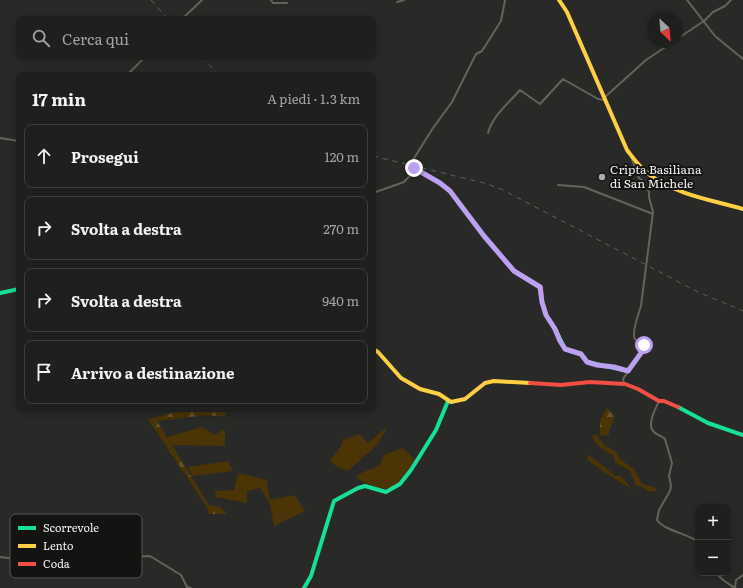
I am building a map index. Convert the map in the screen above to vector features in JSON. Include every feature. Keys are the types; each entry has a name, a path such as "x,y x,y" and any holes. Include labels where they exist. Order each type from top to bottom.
{"street":[{"path":"185,16 202,0"},
{"path":"272,0 273,3 287,3"},
{"path":"397,2 404,0"},
{"path":"505,0 501,21 482,51 476,54 452,102 432,128 411,164 411,167 440,183 450,191 480,231 514,271 540,287 546,315 565,349 581,354 587,362 628,371"},
{"path":"559,0 567,12 631,156 638,178 642,180 650,192 649,197 653,214 641,306 634,336 636,340 643,344 644,347 623,380 624,384"},
{"path":"687,0 714,36 743,59"},
{"path":"683,35 704,21 713,12 725,6 731,0"},
{"path":"488,133 490,125 500,110 520,90 540,104 563,80 598,99 605,98 646,60 664,48"},
{"path":"130,72 143,60"},
{"path":"0,138 16,141"},
{"path":"631,156 648,175 661,184 743,209"},
{"path":"376,192 404,182 415,169"},
{"path":"558,185 584,187 653,214"},
{"path":"0,293 16,290"},
{"path":"376,351 402,378 420,389 439,394 451,402 465,399 490,381 561,385 590,382 624,384 638,389 659,401 670,403 717,427 743,435"},
{"path":"304,588 311,576 334,501 358,488 365,486 386,492 400,484 436,430 448,401"},
{"path":"659,401 651,420 651,427 654,433 666,440 672,463 670,470 670,491 659,510 657,520 665,526 696,540"},
{"path":"142,556 150,556 182,575 187,588 191,588"},
{"path":"0,557 10,558"},
{"path":"719,576 735,588 736,580 743,575"}],"green space":[{"path":"607,408 615,416 608,435 602,436 600,434 600,421"},
{"path":"173,413 226,413 225,417 207,415 157,421 209,505 220,507 227,514 209,514 207,507 148,419"},
{"path":"388,426 377,445 348,471 336,466 330,461 341,446 343,440 359,434 368,443"},
{"path":"202,427 215,435 222,430 225,431 225,446 171,445 167,437"},
{"path":"596,434 605,446 617,453 620,459 635,470 642,484 654,487 658,492 647,491 641,486 636,486 630,471 615,462 613,455 604,450 595,442 592,436"},
{"path":"403,448 415,460 400,484 395,487 384,489 367,484 357,478 357,475 380,465 384,455"},
{"path":"589,455 616,476 621,476 633,490 592,463 587,459"},
{"path":"228,461 233,471 193,476 188,467"},
{"path":"238,473 267,480 270,500 295,495 305,511 274,526 270,504 260,488 247,491 247,503 216,497 215,491 234,490"}],"railway":[{"path":"151,0 165,16"},
{"path":"205,60 216,72"},
{"path":"376,157 484,183 501,189 696,291 743,311"}],"traffic: fast":[{"path":"0,293 16,290"},
{"path":"556,331 565,349 581,354 587,362 628,371"},
{"path":"304,588 311,576 334,501 358,488 365,486 386,492 400,484 411,470 436,430 448,401"},
{"path":"678,407 708,423 743,435"}],"traffic: slow":[{"path":"559,0 567,12 627,150 637,163 660,182 683,192 743,209"},
{"path":"376,351 401,378 420,389 439,394 451,402 465,399 485,383 494,381 530,383"}],"traffic: jam":[{"path":"415,169 440,183 450,191 484,236 514,271 541,287 542,302 546,315 556,331"},
{"path":"530,383 561,385 590,382 625,384 638,389 659,401 664,401 678,407"}],"place":[{"name":"Cripta Basiliana di San Michele","path":"602,177"}],"route":[{"path":"414,168 440,183 450,191 484,236 514,271 540,287 542,290 542,302 546,315 565,349 581,354 587,362 628,371 641,353 644,345"}]}
